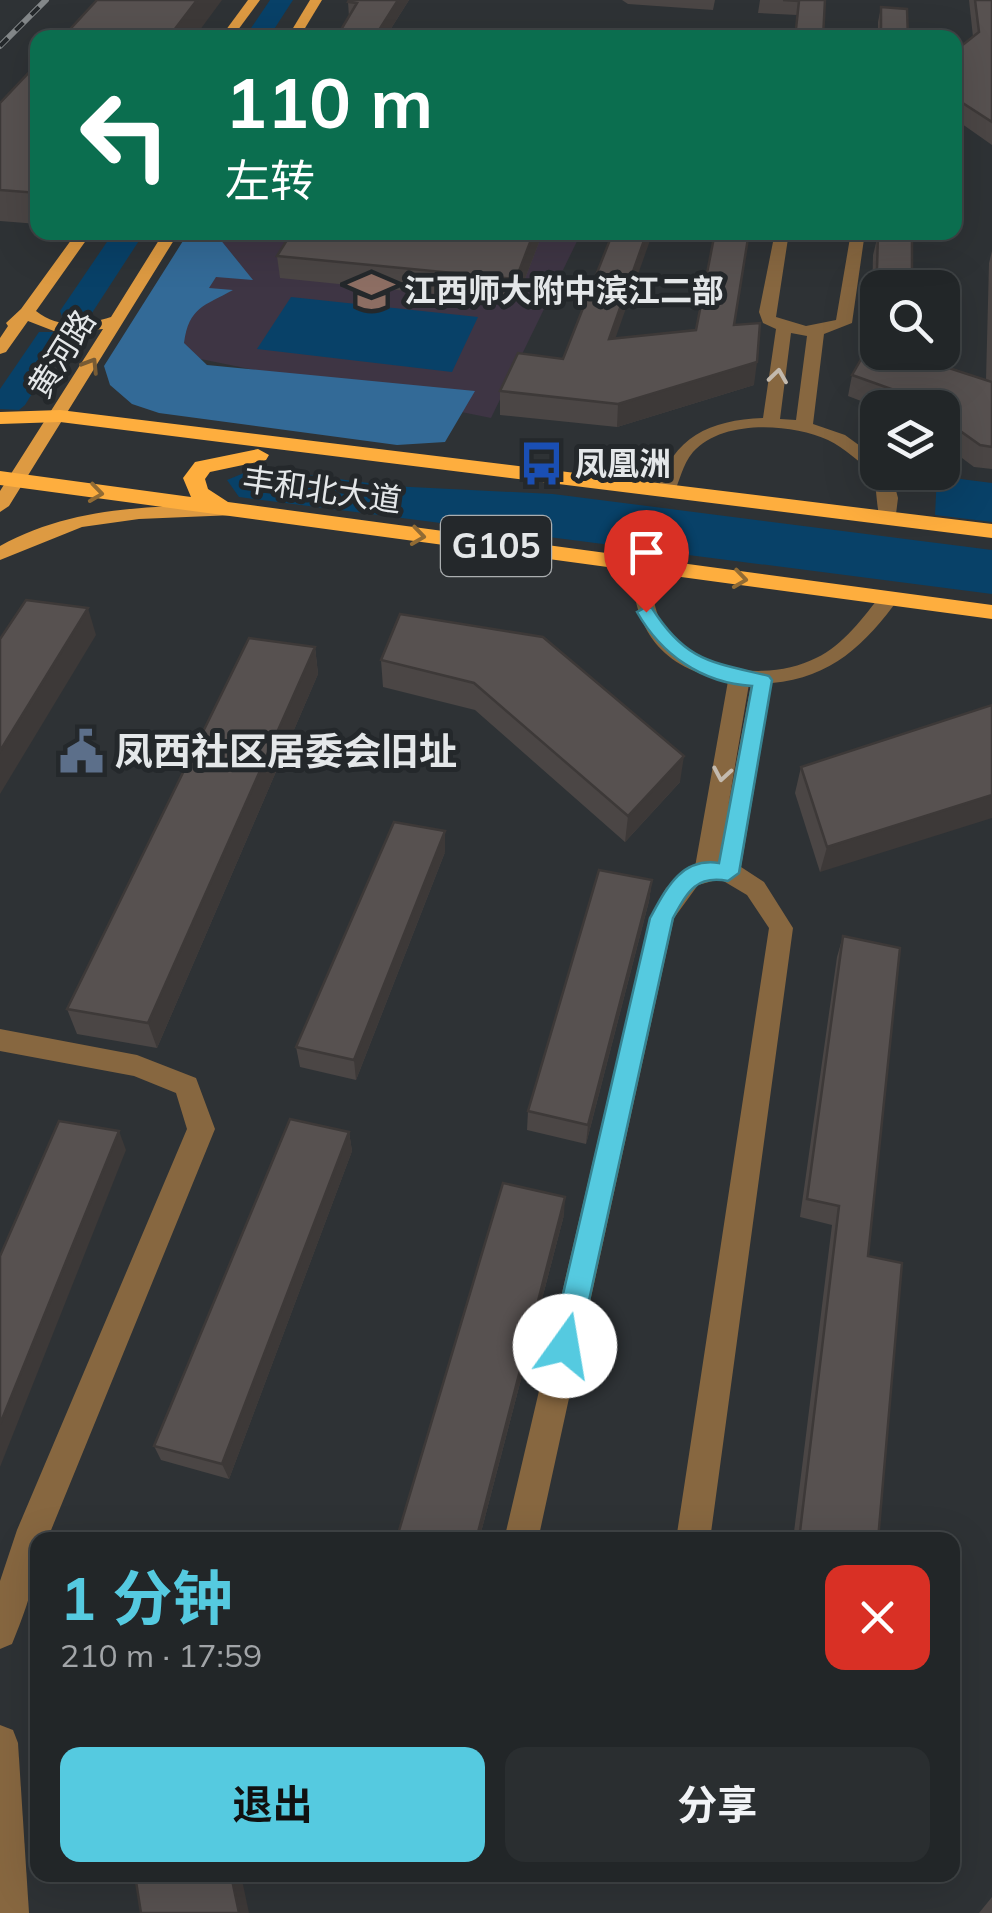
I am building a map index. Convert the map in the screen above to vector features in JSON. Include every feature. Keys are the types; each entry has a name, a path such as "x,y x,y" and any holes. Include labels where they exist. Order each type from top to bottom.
{"highway":[{"name":"丰和北大道","path":"0,418 560,478 992,531"},
{"path":"55,422 395,473 560,478"},
{"path":"228,510 204,498 195,488 194,478 203,466 258,455"},
{"name":"丰和北大道","path":"7,480 992,612"}],"main road":[{"path":"232,30 254,0"},
{"path":"298,30 316,0"},
{"name":"黄河路","path":"0,349 79,240"},
{"name":"黄河路","path":"0,506 7,480 55,422 167,240"},
{"path":"0,334 27,312 52,329 90,328 118,320"},
{"path":"0,554 22,540 104,516 228,510"}],"street":[{"path":"780,240 767,312 769,320 784,328 816,331 844,323 857,240"},
{"path":"771,424 784,328"},
{"path":"804,427 816,331"},
{"path":"668,491 680,456 696,440 725,429 771,424 804,427 833,436 860,456"},
{"path":"886,490 888,518"},
{"path":"640,566 646,612 662,639 690,660 750,679 799,675 827,661 889,598"},
{"path":"717,871 750,679"},
{"path":"523,1532 662,918 682,881 717,871 757,886 772,904 781,928 694,1532"},
{"path":"0,1040 137,1066 186,1086 202,1129 33,1532"},
{"path":"0,1632 30,1542"},
{"path":"0,1744 10,1913"}],"shaded area":[{"path":"270,0 293,0 274,30 250,30"},
{"path":"108,240 139,240 90,316 63,319 60,311"},
{"path":"184,240 221,240 253,280 216,277 209,288 233,290 206,304 190,322 184,343 207,365 475,391 445,442 397,445 159,413 132,404 110,385 104,366"},
{"name":"江西师大附中滨江二部","path":"223,240 578,240 491,418 151,349"},
{"path":"291,297 478,317 452,372 257,349"},
{"path":"39,332 62,332 67,337 25,405 19,410 0,409 0,389"},
{"path":"256,468 391,486 553,494 992,550 992,594 239,497 227,480"},
{"path":"960,479 992,483 992,522 935,515 936,490 960,490"}],"building":[{"path":"97,0 197,0 174,30 69,30"},
{"path":"398,0 379,30 341,30 357,3 348,2"},
{"path":"783,0 825,0 823,30 796,30 799,1"},
{"path":"975,0 992,0 992,122 962,103 962,45 979,32"},
{"path":"881,7 907,9 908,30 881,30"},
{"path":"30,71 30,192 0,190 0,103"},
{"path":"287,240 531,240 516,279 277,256"},
{"path":"610,240 644,240 609,339 696,330 713,240 748,240 734,325 760,323 757,362 618,404 500,391 518,353 563,359"},
{"path":"878,240 912,240 912,270 877,270"},
{"path":"860,361 860,370 955,370 992,382 992,447 980,445 960,431 960,390 894,390 852,375"},
{"path":"26,600 88,608 0,751 0,639"},
{"path":"400,614 543,637 684,756 628,816 474,683 381,660"},
{"path":"249,638 315,647 148,1023 67,1009"},
{"path":"992,705 992,795 827,847 801,767"},
{"path":"394,822 445,831 354,1060 296,1047"},
{"path":"599,870 652,880 588,1125 528,1111"},
{"path":"843,936 900,948 868,1256 902,1263 879,1532 800,1532 839,1206 807,1199"},
{"path":"290,1119 349,1132 222,1464 154,1446"},
{"path":"59,1121 119,1131 0,1424 0,1256"},
{"path":"503,1183 565,1197 478,1532 399,1532"},
{"path":"136,1882 232,1882 239,1913 141,1913"}],"railway":[{"path":"0,46 46,0"}],"place":[{"name":"江西师大附中滨江二部","path":"371,291"},
{"name":"凤凰洲","path":"542,464"},
{"name":"凤西社区居委会旧址","path":"82,752"}],"route":[{"path":"565,1346 662,918 682,881 706,869 728,873 762,680 738,679 690,660 662,639 646,612"}]}
